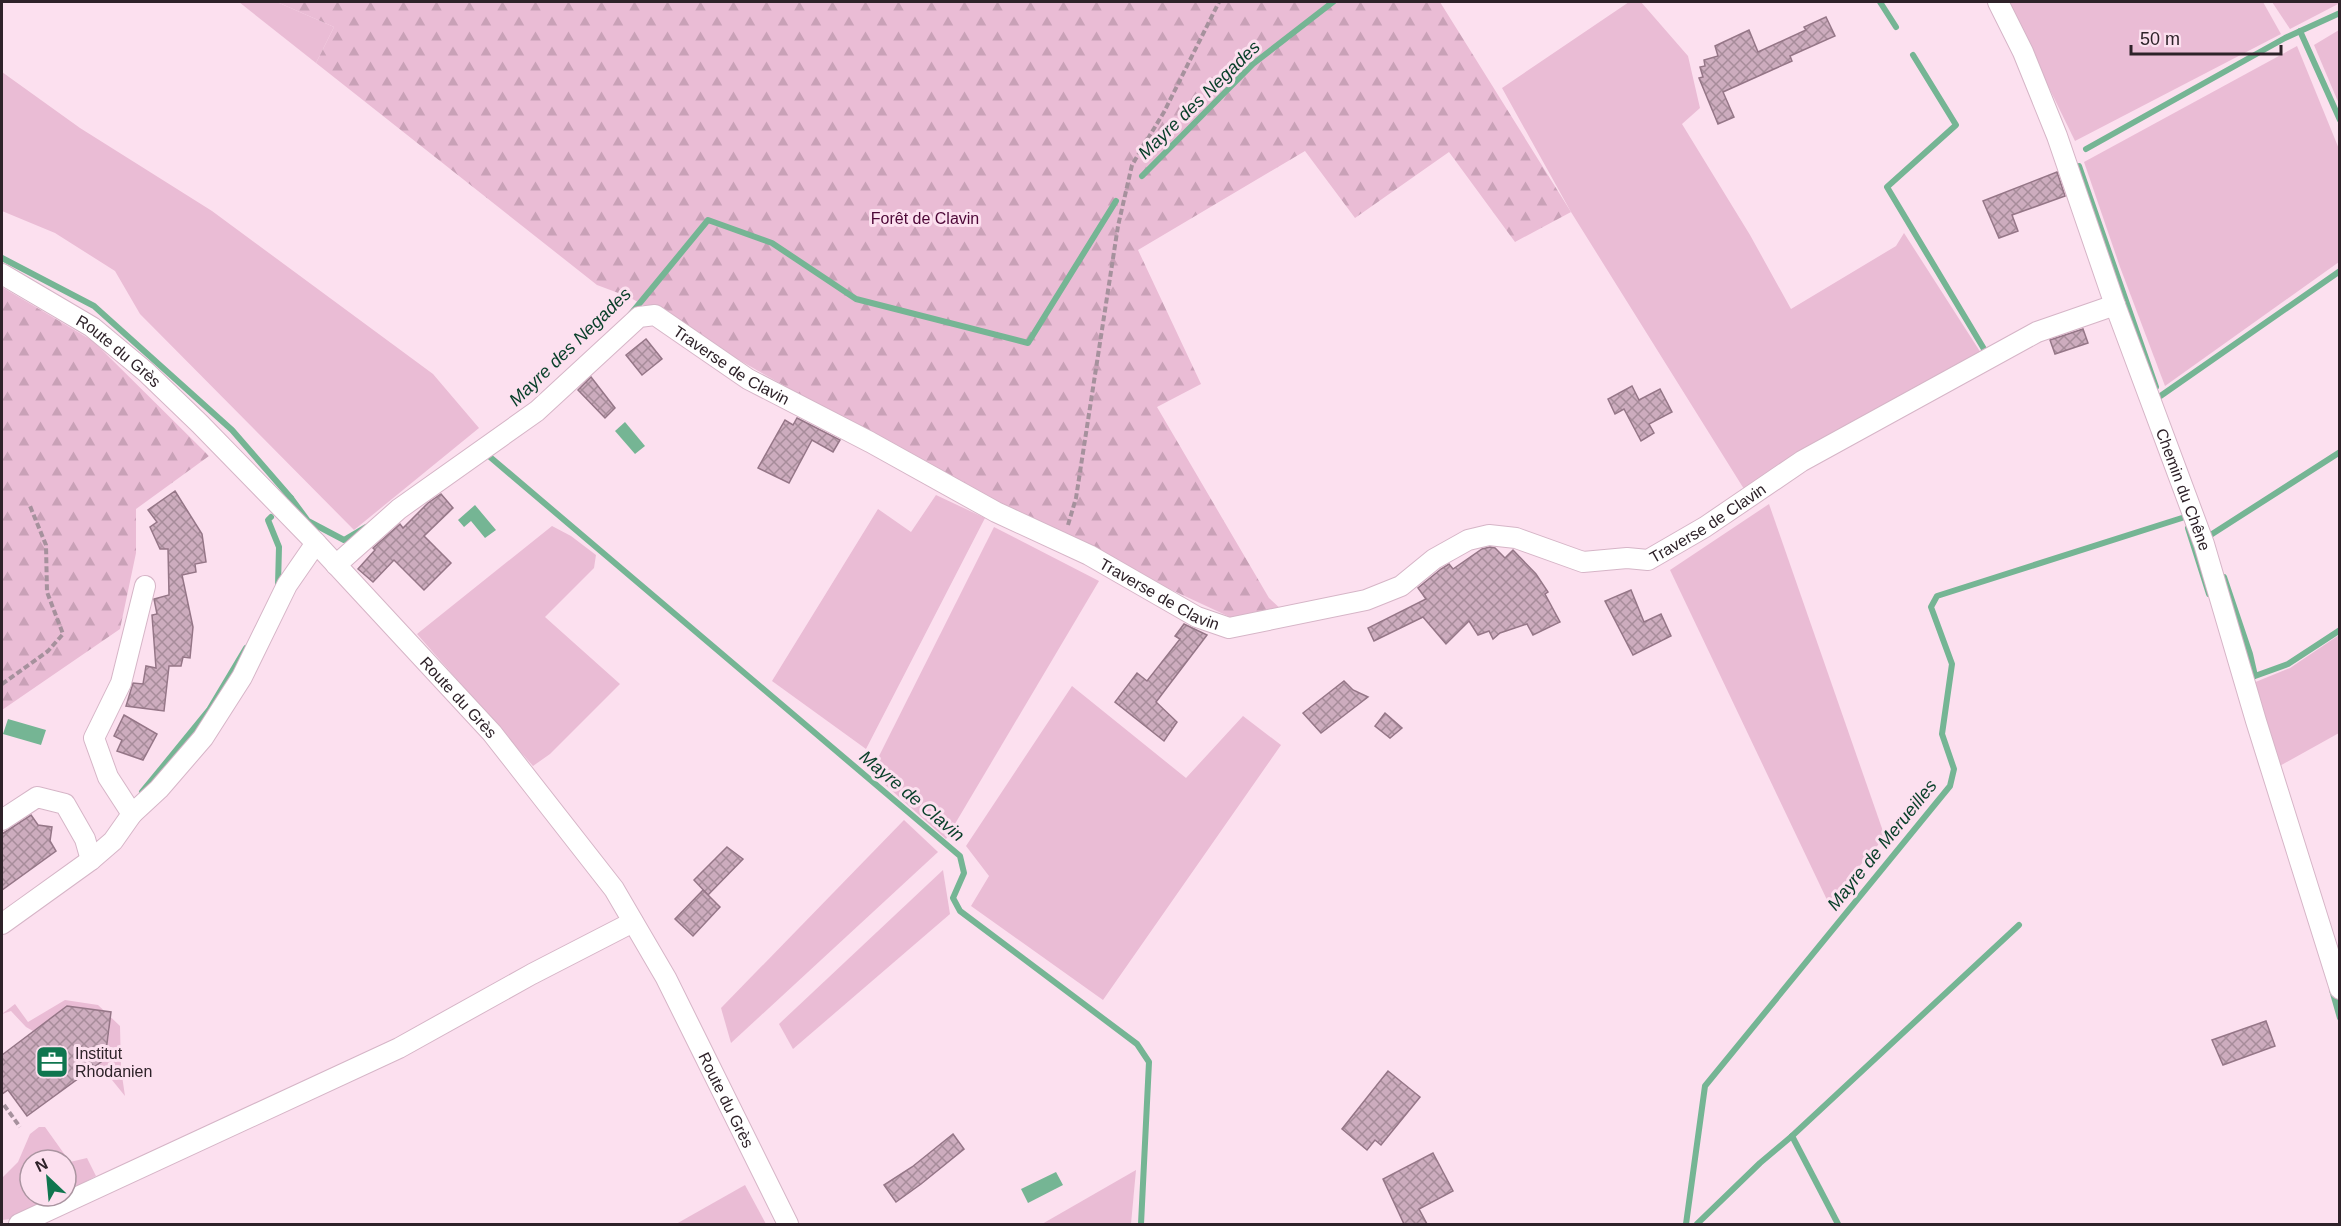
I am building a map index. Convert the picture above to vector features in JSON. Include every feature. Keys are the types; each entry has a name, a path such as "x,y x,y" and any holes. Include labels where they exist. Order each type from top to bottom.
{"street":[{"name":"Chemin du Chêne","path":"1998,2 2023,52 2057,136 2115,305 2204,544 2256,721 2340,989"},
{"name":"Route du Grès","path":"2,274 92,327 146,372 316,543 492,733 614,889 666,978 788,1224"},
{"name":"Traverse de Clavin","path":"336,566 399,509 537,411 639,317 646,315 656,315 748,379 870,442 996,512 1089,555 1197,617 1229,628 1366,600 1401,586 1434,559 1468,540 1489,535 1516,538 1582,562 1627,558 1648,560 1705,527 1802,461 2037,332 2115,305"},
{"path":"2,924 91,860 113,841 132,814 159,789 204,738 242,677 287,585 316,543"},
{"path":"132,814 108,777 94,738 121,683 145,585"},
{"path":"2,819 37,797 65,804 85,838 91,860"},
{"path":"19,1224 399,1048 532,974 633,922"}],"path":[{"path":"1063,544 1076,498 1093,376 1105,318 1118,226 1132,165 1164,112 1219,2"},
{"path":"2,684 48,651 63,634 47,592 46,545 30,506"},
{"path":"4,1105 20,1127"}],"green space":[{"path":"239,2 277,2 334,27 316,63"},
{"name":"Forêt de Clavin","path":"277,2 1440,2 1571,212 1515,242 1449,152 1355,218 1305,151 1138,250 1201,384 1157,407 1269,598 1283,611 1232,618 1060,538 968,491 629,297 597,285 316,63 334,27"},
{"path":"1629,2 1641,2 1688,56 1700,108 1682,124 1750,235 1791,309 1896,246 1904,233 1981,353 1744,489 1571,212 1502,88"},
{"path":"2007,2 2263,2 2281,34 2075,141"},
{"path":"2272,2 2339,2 2340,3 2290,29"},
{"path":"2339,30 2339,104 2314,45"},
{"path":"2297,46 2339,149 2339,262 2165,386 2120,267 2084,162"},
{"path":"2,72 80,128 212,211 433,374 479,428 354,530 140,314 115,271 55,233 2,211"},
{"path":"2,287 93,341 209,456 136,509 136,553 120,629 2,710"},
{"path":"936,495 985,518 866,749 772,681 878,509 911,532"},
{"path":"1769,504 1885,837 1828,902 1670,570"},
{"path":"552,526 571,536 596,555 594,568 545,617 620,684 550,754 533,766 417,634"},
{"path":"994,527 1099,581 946,839 871,772"},
{"path":"2339,635 2339,733 2276,768 2253,683 2290,668"},
{"path":"1072,686 1186,778 1243,716 1281,745 1103,1000 971,906 989,876 966,846"},
{"path":"904,820 938,852 731,1043 721,1008"},
{"path":"943,870 950,914 793,1049 779,1024"},
{"path":"65,1000 98,1005 120,1026 121,1069 125,1096 99,1064 105,1059 110,1028 92,1040 67,1007 33,1031 11,1011 2,1014 15,1004 28,1022"},
{"path":"39,1127 45,1127 60,1148 24,1148 30,1134"},
{"path":"87,1158 96,1176 78,1186 78,1160"},
{"path":"18,1162 18,1208 33,1208 11,1219 2,1220 2,1178"},
{"path":"1136,1170 1131,1224 1042,1224"},
{"path":"745,1185 766,1224 676,1224"}],"shaded area":[{"path":"625,422 645,446 635,454 615,431"},
{"path":"475,505 496,530 485,538 471,521 464,527 458,520"},
{"path":"8,719 46,730 41,745 3,734"},
{"path":"1056,1172 1063,1185 1028,1203 1021,1189"}],"building":[{"path":"1826,17 1835,36 1790,56 1792,61 1723,92 1734,117 1718,124 1699,78 1703,77 1700,67 1705,66 1704,60 1718,56 1715,46 1749,30 1758,52 1806,30 1804,27"},
{"path":"2057,172 2065,196 2012,215 2018,231 1999,238 1983,201"},
{"path":"2083,329 2088,343 2055,354 2050,340"},
{"path":"646,339 662,359 642,375 626,355"},
{"path":"591,377 615,408 605,418 578,390"},
{"path":"1632,386 1639,400 1660,389 1672,412 1649,424 1654,433 1641,441 1624,409 1615,414 1608,399"},
{"path":"797,418 840,440 833,452 812,440 789,483 758,468 785,420 793,425"},
{"path":"175,491 202,534 206,562 195,564 196,572 182,575 193,627 190,658 183,657 181,666 169,666 164,711 126,706 133,683 143,684 146,666 156,668 152,615 157,614 154,599 169,595 168,549 160,549 150,527 157,522 148,510"},
{"path":"441,494 453,508 424,536 451,563 424,590 394,560 373,582 358,569 375,550 373,548 400,524 403,528 428,503"},
{"path":"1495,548 1505,558 1513,550 1536,574 1548,592 1545,594 1560,622 1533,635 1527,624 1500,633 1493,639 1489,631 1478,635 1469,621 1446,644 1423,617 1374,641 1368,628 1426,599 1418,588 1441,569 1449,564 1453,569 1482,549"},
{"path":"1631,590 1644,622 1661,614 1671,636 1633,655 1605,601"},
{"path":"1184,624 1207,635 1156,702 1177,722 1164,741 1115,702 1137,673 1147,681 1180,639 1175,636"},
{"path":"1344,681 1353,690 1368,697 1321,733 1303,713"},
{"path":"1385,713 1402,728 1390,738 1375,726"},
{"path":"124,715 157,734 143,760 117,751 122,740 114,736"},
{"path":"31,815 38,825 52,827 50,841 56,851 2,890 2,834"},
{"path":"727,847 743,859 708,895 694,880"},
{"path":"703,890 720,907 693,936 675,919"},
{"name":"Institut Rhodanien","path":"67,1006 111,1012 105,1059 27,1116 8,1090 2,1094 2,1055"},
{"path":"2266,1021 2275,1046 2223,1065 2212,1040"},
{"path":"1388,1071 1420,1097 1381,1145 1375,1140 1367,1150 1342,1129"},
{"path":"953,1134 964,1149 896,1202 884,1185 912,1167"},
{"path":"1433,1153 1453,1191 1419,1209 1427,1224 1404,1224 1383,1179"}],"waterway":[{"name":"Mayre des Negades","path":"1142,176 1253,64 1333,2"},
{"path":"1880,2 1896,27"},
{"path":"2086,149 2285,38 2340,13"},
{"path":"2300,31 2340,120"},
{"path":"1913,55 1956,125 1887,187 1984,349"},
{"path":"2079,166 2156,387"},
{"name":"Mayre des Negades","path":"630,315 708,220 772,243 856,299 1028,343 1116,201"},
{"path":"2,258 94,306 232,430 291,498"},
{"path":"2159,397 2340,271"},
{"path":"2209,536 2340,452"},
{"name":"Mayre de Clavin","path":"490,457 960,856 964,873 953,898 960,911 1137,1044 1149,1062 1141,1224"},
{"name":"Mayre des Negades","path":"286,503 291,498 308,521 344,540 366,527"},
{"name":"Mayre des Negades","path":"271,517 268,520 279,547 278,585"},
{"name":"Mayre de Merueilles","path":"1686,1224 1705,1086 1950,786 1954,769 1942,734 1952,664 1931,607 1937,596 2185,517"},
{"path":"2188,528 2209,594"},
{"name":"Mayre de Merueilles","path":"2224,577 2250,654 2255,676 2288,664 2340,630"},
{"name":"Mayre des Negades","path":"142,792 209,710 246,648"},
{"path":"1697,1224 1760,1163 2019,925"},
{"path":"2332,990 2340,1018"},
{"path":"1792,1136 1838,1224"}],"place":[{"name":"Institut Rhodanien","path":"52,1062"}]}
